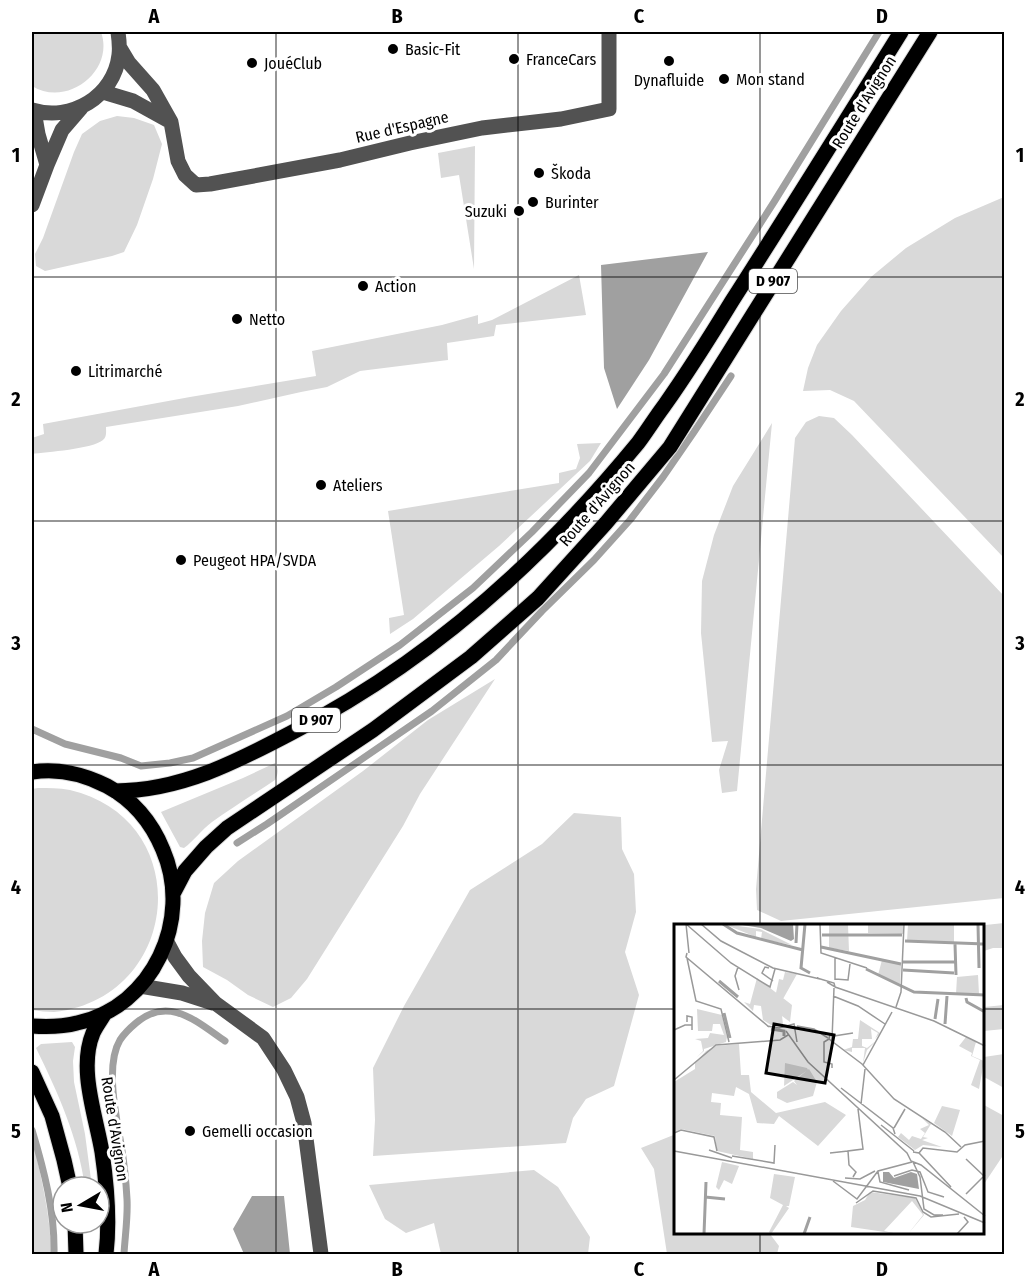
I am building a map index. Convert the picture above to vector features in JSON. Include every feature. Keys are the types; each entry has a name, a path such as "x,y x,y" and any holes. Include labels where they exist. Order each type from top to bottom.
{"main road":[{"name":"Route d'Avignon","path":"115,791 155,788 195,778 232,763 312,722 376,685 434,643 491,597 588,501 640,441 686,374 901,32"},
{"name":"Route d'Avignon","path":"174,892 185,871 227,828 374,730 471,657 538,598 606,523 670,447 930,32"},
{"name":"D 907","path":"32,1026 51,1027 79,1023 105,1013 124,1001 140,986 156,965 167,942 173,917 174,892 169,862 157,834 139,810 115,791 97,781 77,774 33,770"},
{"name":"Route d'Avignon","path":"105,1013 93,1035 88,1058 88,1078 106,1185 108,1238 106,1254"},
{"path":"32,1072 51,1116 67,1175"},
{"path":"75,1235 76,1254"}],"street":[{"path":"32,205 46,165 62,130 81,108 103,92 115,72 120,48 118,32"},
{"name":"Rue d'Espagne","path":"120,48 129,63 153,90 171,122 178,161 185,175 196,185 329,162 410,142 482,128 580,116 609,110 609,32"},
{"path":"103,92 133,101 171,122"},
{"path":"46,165 33,110 60,113 81,108"},
{"path":"167,942 189,976 215,1003 263,1038 284,1070 297,1097 304,1123 321,1254"},
{"path":"140,986 182,993 215,1003"}],"shaded area":[{"path":"32,32 101,32 103,46 101,60 95,72 73,89 60,92 46,92 32,86"},
{"path":"117,116 134,118 154,125 162,144 137,225 124,252 45,271 36,266 35,254 82,134 100,121"},
{"path":"475,146 474,269 459,175 441,178 438,153"},
{"path":"1004,197 1004,558 854,401 830,390 803,391 808,368 817,345 841,311 871,277 906,248 955,218"},
{"path":"708,252 649,360 617,409 604,368 601,265"},
{"path":"579,275 586,315 496,325 494,336 447,343 448,360 360,371 327,387 238,406 106,427 103,440 90,446 32,454 32,438 44,434 43,424 316,376 312,351 442,325 478,315 478,324 492,320"},
{"path":"819,416 834,418 852,435 1004,596 1004,898 781,921 757,910 756,889 795,438 806,422"},
{"path":"772,423 737,791 722,793 719,770 728,741 712,742 701,633 702,581 714,535 733,486"},
{"path":"601,443 590,461 499,546 413,619 390,634 389,618 404,615 388,511 559,483 559,473 576,469 580,458 577,444"},
{"path":"495,679 420,794 403,826 307,979 291,998 273,1007 248,995 203,967 202,941 205,913 214,883 238,861 363,771 428,720"},
{"path":"275,763 278,772 275,780 212,822 184,848 180,847 161,812"},
{"path":"32,789 70,790 111,808 139,835 154,870 158,907 149,944 128,976 97,1000 54,1012 32,1010"},
{"path":"574,813 621,817 622,849 634,874 636,912 625,952 639,995 614,1086 586,1099 573,1118 566,1143 373,1156 375,1120 373,1068 404,1006 470,890 542,844"},
{"path":"1004,923 1004,948 985,951 985,925"},
{"path":"1004,1005 1004,1029 985,1031 985,1007"},
{"path":"72,1042 75,1047 74,1082 90,1175 83,1175 72,1133 36,1048 41,1044"},
{"path":"1004,1054 1004,1088 985,1078 985,1057"},
{"path":"985,1106 1004,1116 1004,1154 985,1182"},
{"path":"32,1135 47,1209 51,1254 32,1254"},
{"path":"674,1135 674,1235 771,1235 779,1246 777,1254 667,1254 654,1169 641,1148"},
{"path":"534,1170 558,1187 590,1237 588,1254 441,1254 434,1223 406,1233 385,1219 369,1185"},
{"path":"252,1196 284,1196 290,1254 244,1254 233,1229"}],"waterway":[{"path":"32,729 65,744 121,758 141,766 193,758 287,716 336,687 400,645 473,588 589,473 664,374 879,32"},
{"path":"237,843 432,711 496,660 630,520 663,477 731,376"},
{"path":"124,1254 127,1192 112,1077 113,1063 120,1040 125,1033 148,1015 160,1011 171,1011 182,1014 204,1026 225,1041"},
{"path":"32,1130 48,1191 53,1223 54,1254"}],"place":[{"name":"Basic-Fit","path":"393,49"},
{"name":"FranceCars","path":"514,59"},
{"name":"Dynafluide","path":"669,61"},
{"name":"JouéClub","path":"252,63"},
{"name":"Mon stand","path":"724,79"},
{"name":"Škoda","path":"539,173"},
{"name":"Burinter","path":"533,202"},
{"name":"Suzuki","path":"519,211"},
{"name":"Action","path":"363,286"},
{"name":"Netto","path":"237,319"},
{"name":"Litrimarché","path":"76,371"},
{"name":"Ateliers","path":"321,485"},
{"name":"Peugeot HPA/SVDA","path":"181,560"},
{"name":"Gemelli occasion","path":"190,1131"}]}
